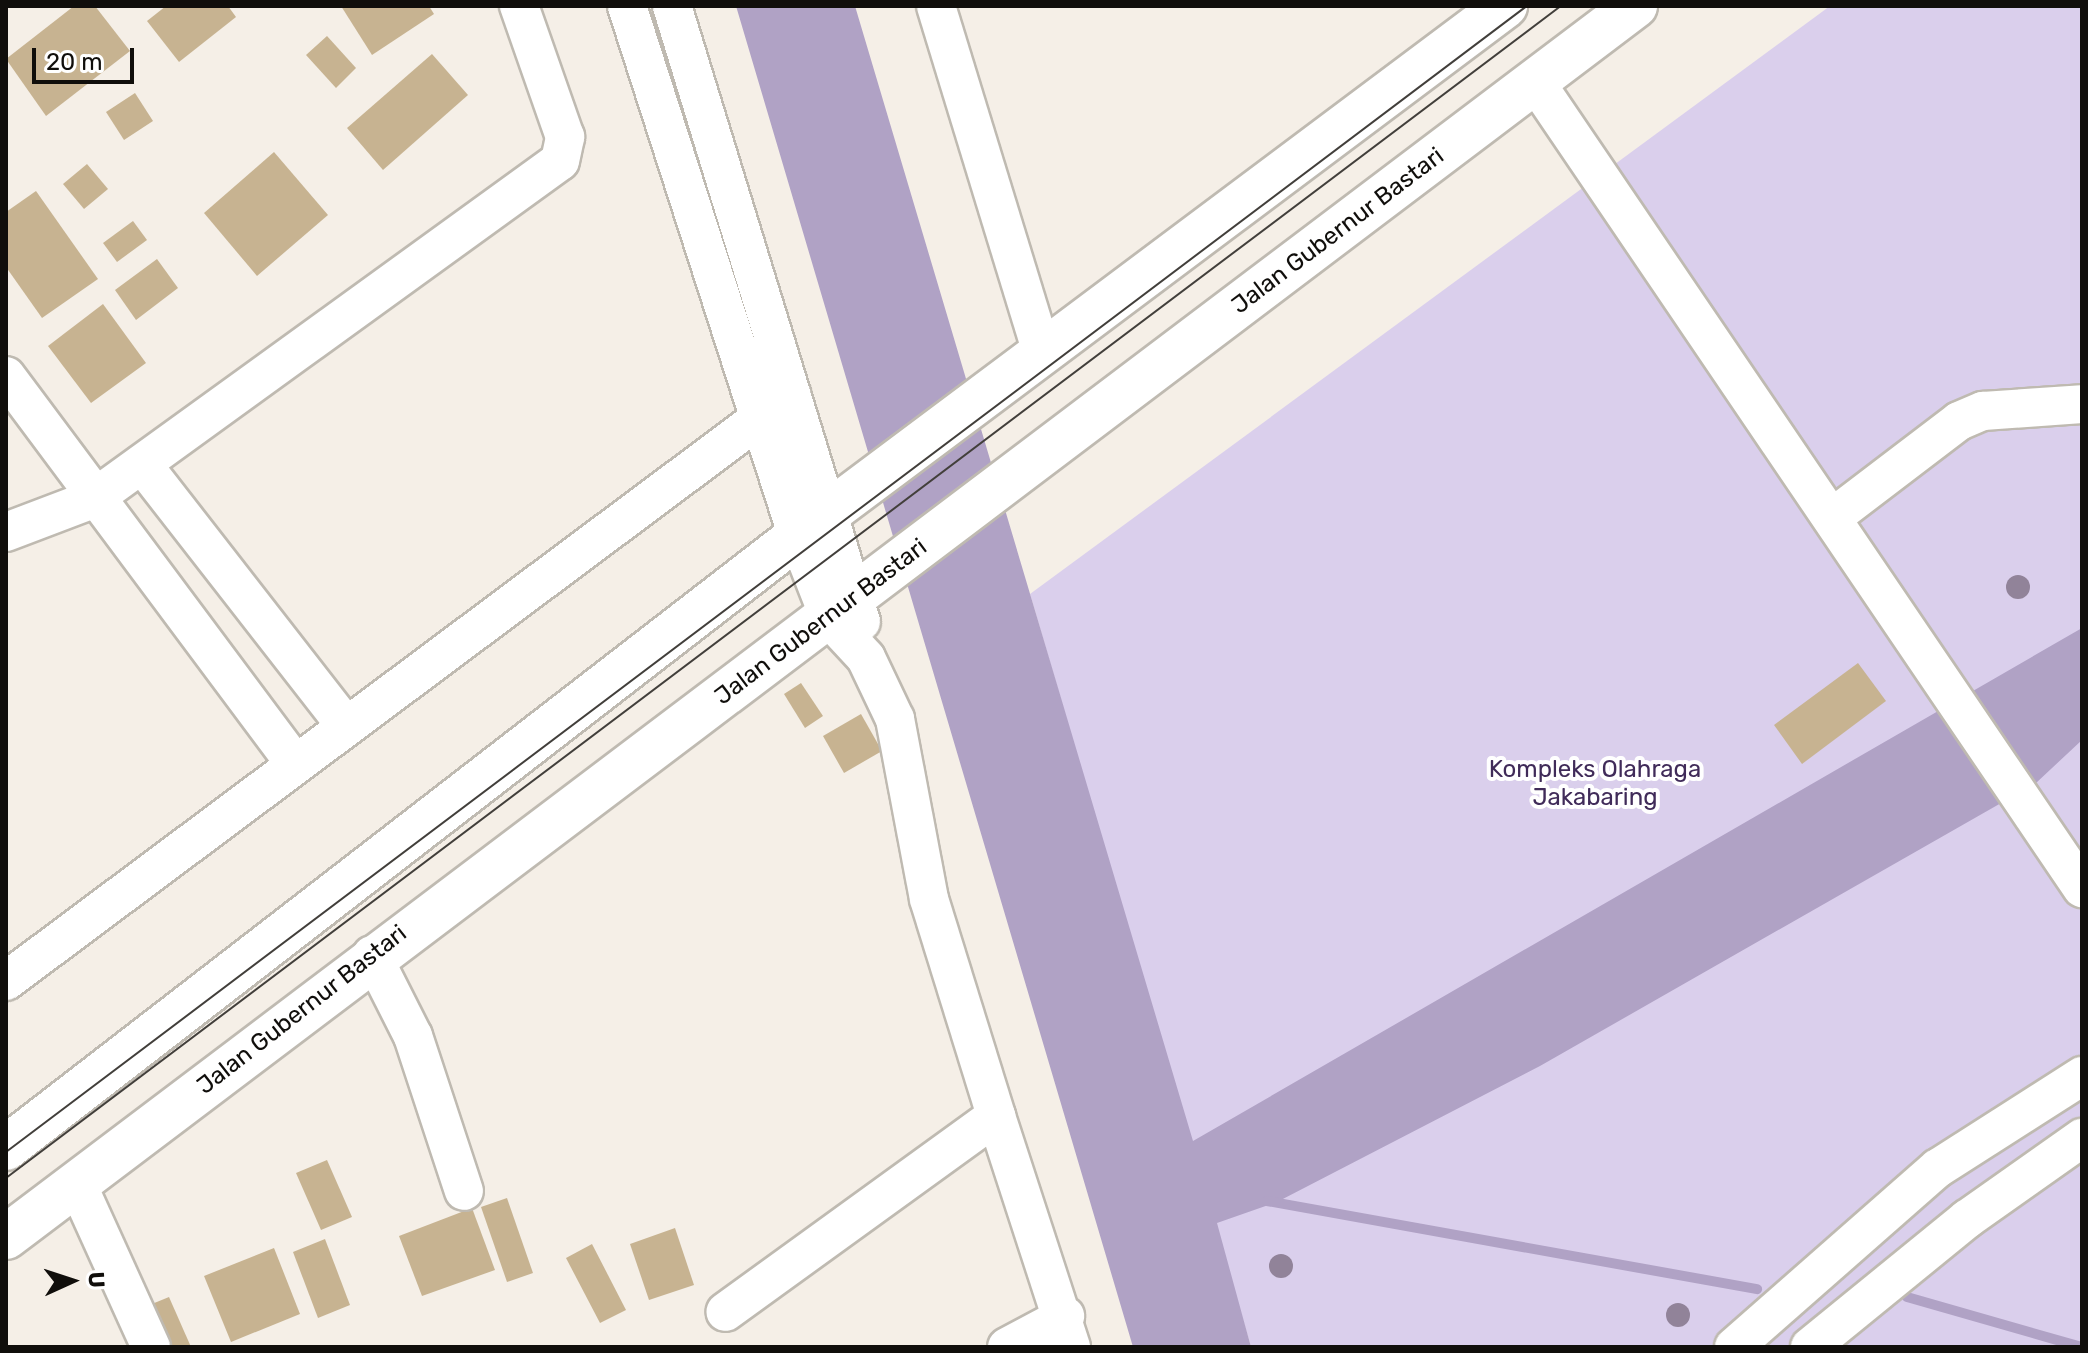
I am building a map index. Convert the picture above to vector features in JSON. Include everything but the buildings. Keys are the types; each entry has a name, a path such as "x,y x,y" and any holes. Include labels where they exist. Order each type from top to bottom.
{"highway":[{"path":"6,1148 823,517 1505,6"},
{"name":"Jalan Gubernur Bastari","path":"6,1237 372,955 857,596 1635,6"}],"street":[{"path":"6,532 93,499 560,161 565,137 519,6"},
{"path":"627,6 758,420 823,517"},
{"path":"672,6 791,395 823,517 857,596 866,658 895,719 929,899 996,1116 1068,1332 1007,1347"},
{"path":"936,6 1042,352"},
{"path":"1536,83 1635,223 1956,695 2082,888"},
{"path":"6,376 93,499 294,763"},
{"path":"6,981 294,763 791,395"},
{"path":"1833,517 1959,421 1983,411 2082,404"},
{"path":"142,464 345,725"},
{"path":"372,955 413,1036 464,1191"},
{"path":"1734,1347 1938,1168 2082,1076"},
{"path":"725,1312 996,1116"},
{"path":"1810,1347 1967,1219 2082,1138"},
{"path":"77,1184 151,1347"}],"green space":[{"name":"Kompleks Olahraga Jakabaring","path":"1830,6 2082,6 2082,1347 1251,1347 1030,594"}],"shaded area":[{"path":"736,6 855,6 1193,1141 2082,628 2082,740 2036,783 1540,1066 1277,1202 1217,1223 1251,1347 1133,1347"}],"waterway":[{"path":"1267,1201 1757,1289"},
{"path":"1907,1297 2081,1347"}],"tram line":[{"path":"6,1152 1527,6"},
{"path":"6,1178 1561,6"}]}
